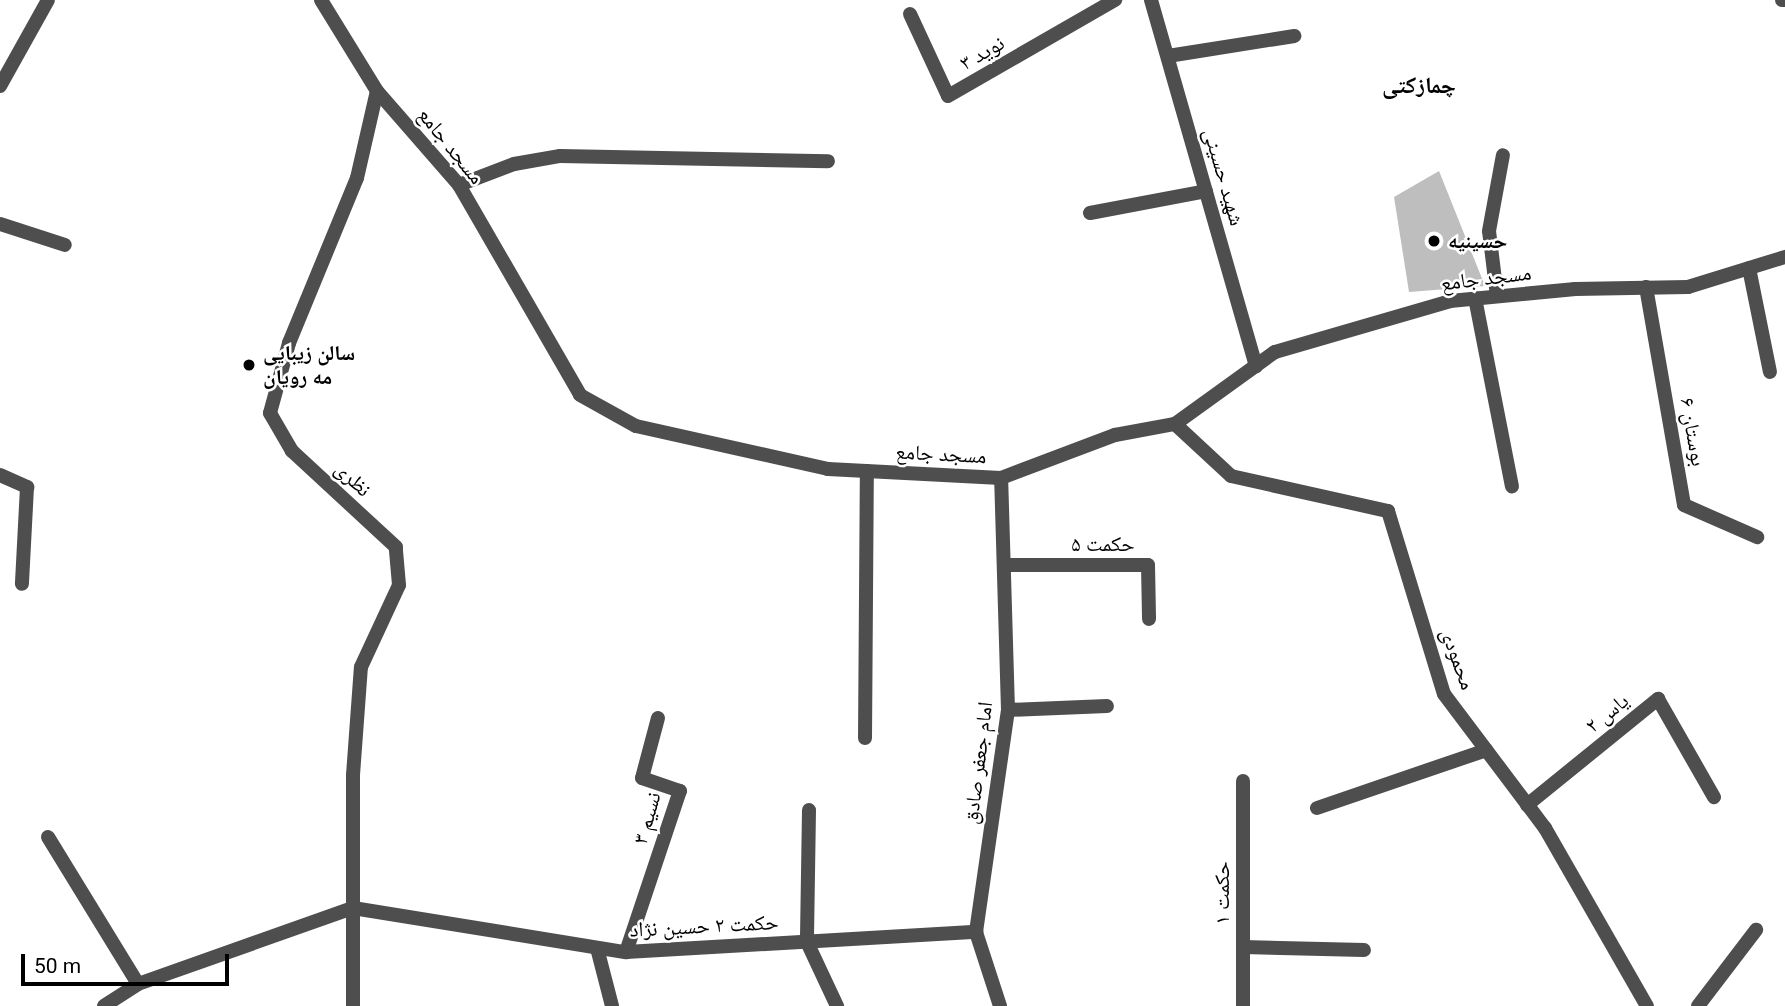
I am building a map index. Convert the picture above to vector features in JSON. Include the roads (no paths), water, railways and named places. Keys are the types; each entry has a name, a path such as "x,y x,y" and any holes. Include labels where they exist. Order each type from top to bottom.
{"street":[{"path":"0,86 48,0"},
{"name":"مسجد جامع","path":"321,0 377,91 458,185 580,396 636,426 828,469 1001,478 1115,435 1175,424 1275,352 1450,301 1646,287 1688,287 1785,257"},
{"name":"نوید ۳","path":"910,14 948,96 1115,0"},
{"name":"شهید حسینی","path":"1151,0 1256,366"},
{"path":"1168,56 1294,36"},
{"name":"نظری","path":"353,1006 353,775 361,667 399,584 396,547 292,451 270,413 289,343 356,178 377,91"},
{"path":"1497,296 1489,230 1503,155"},
{"path":"458,185 514,164 560,156 828,161"},
{"path":"1090,213 1206,191"},
{"path":"0,224 65,245"},
{"path":"1749,268 1770,372"},
{"name":"بوستان ۶","path":"1646,287 1684,505 1757,537"},
{"path":"1475,298 1512,485"},
{"name":"محمودی","path":"1175,424 1231,476 1388,511 1444,694 1545,828 1647,1006"},
{"path":"865,738 867,471"},
{"path":"0,475 27,487 22,584"},
{"name":"امام جعفر صادق","path":"1000,1006 976,932 1008,710 1001,478"},
{"name":"حکمت ۵","path":"1004,565 1148,565 1149,619"},
{"name":"یاس ۲","path":"1527,805 1658,699 1714,797"},
{"path":"1008,710 1107,706"},
{"name":"نسیم ۳","path":"626,952 680,791 642,778 658,718"},
{"path":"1317,808 1486,750"},
{"name":"حکمت ۱","path":"1243,781 1243,1006"},
{"path":"809,810 807,942 837,1006"},
{"path":"48,837 138,984"},
{"path":"104,1006 138,984 353,908"},
{"name":"حکمت ۲ حسین نژاد","path":"353,908 626,952 976,932"},
{"path":"1698,1006 1756,930"},
{"path":"1243,947 1364,950"},
{"path":"597,948 612,1006"}],"place":[{"name":"حسینیه","path":"1434,241"},
{"name":"سالن زیبایی مه رویان","path":"249,365"}],"district":[{"name":"چمازکتی","path":"1419,86"}]}
